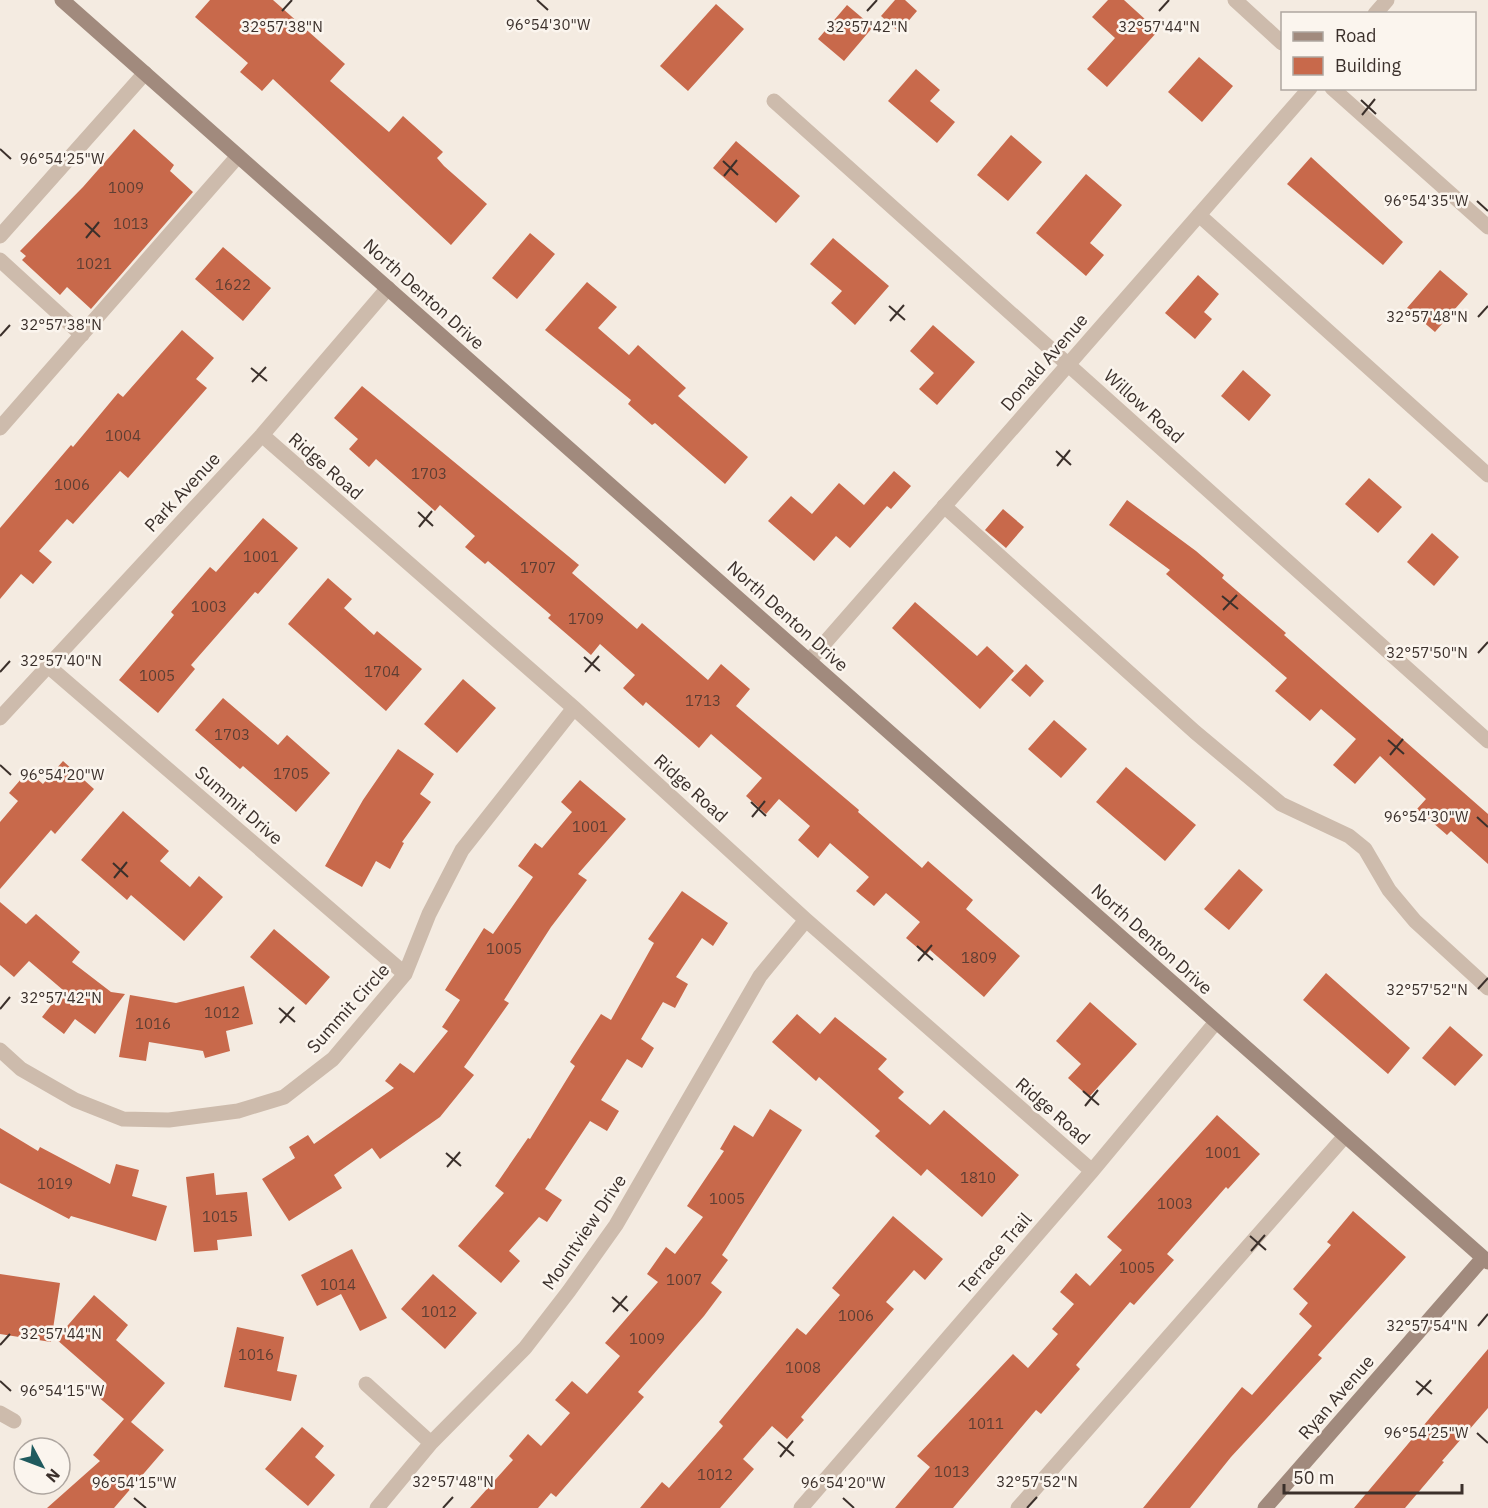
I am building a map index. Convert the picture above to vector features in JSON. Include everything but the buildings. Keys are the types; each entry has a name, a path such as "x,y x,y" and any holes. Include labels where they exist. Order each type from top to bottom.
{"street":[{"name":"North Denton Drive","path":"62,0 1486,1260"},
{"path":"1235,0 1281,42"},
{"path":"1377,12 1387,0"},
{"path":"0,236 144,73"},
{"name":"Donald Avenue","path":"809,661 1308,90"},
{"path":"1334,90 1488,227"},
{"name":"Willow Road","path":"774,101 1488,741"},
{"path":"0,428 238,156"},
{"path":"1199,215 1488,475"},
{"path":"0,260 82,335"},
{"name":"Park Avenue","path":"0,718 262,435 388,288"},
{"name":"Ridge Road","path":"262,435 574,708 806,920 1092,1172"},
{"path":"944,506 1186,724 1281,804 1349,836 1365,849 1389,890 1415,921 1488,988"},
{"name":"Summit Drive","path":"48,666 405,974"},
{"name":"Summit Circle","path":"0,1050 21,1069 75,1100 123,1119 169,1120 238,1111 284,1097 333,1059 405,974 429,914 462,850 574,708"},
{"name":"Mountview Drive","path":"377,1508 431,1443 525,1348 596,1254 616,1225 760,976 806,920"},
{"name":"Terrace Trail","path":"801,1508 1092,1172 1216,1022"},
{"path":"1018,1508 1345,1136"},
{"name":"Ryan Avenue","path":"1265,1508 1486,1260"},
{"path":"366,1384 431,1443"},
{"path":"0,1413 14,1421"}]}
